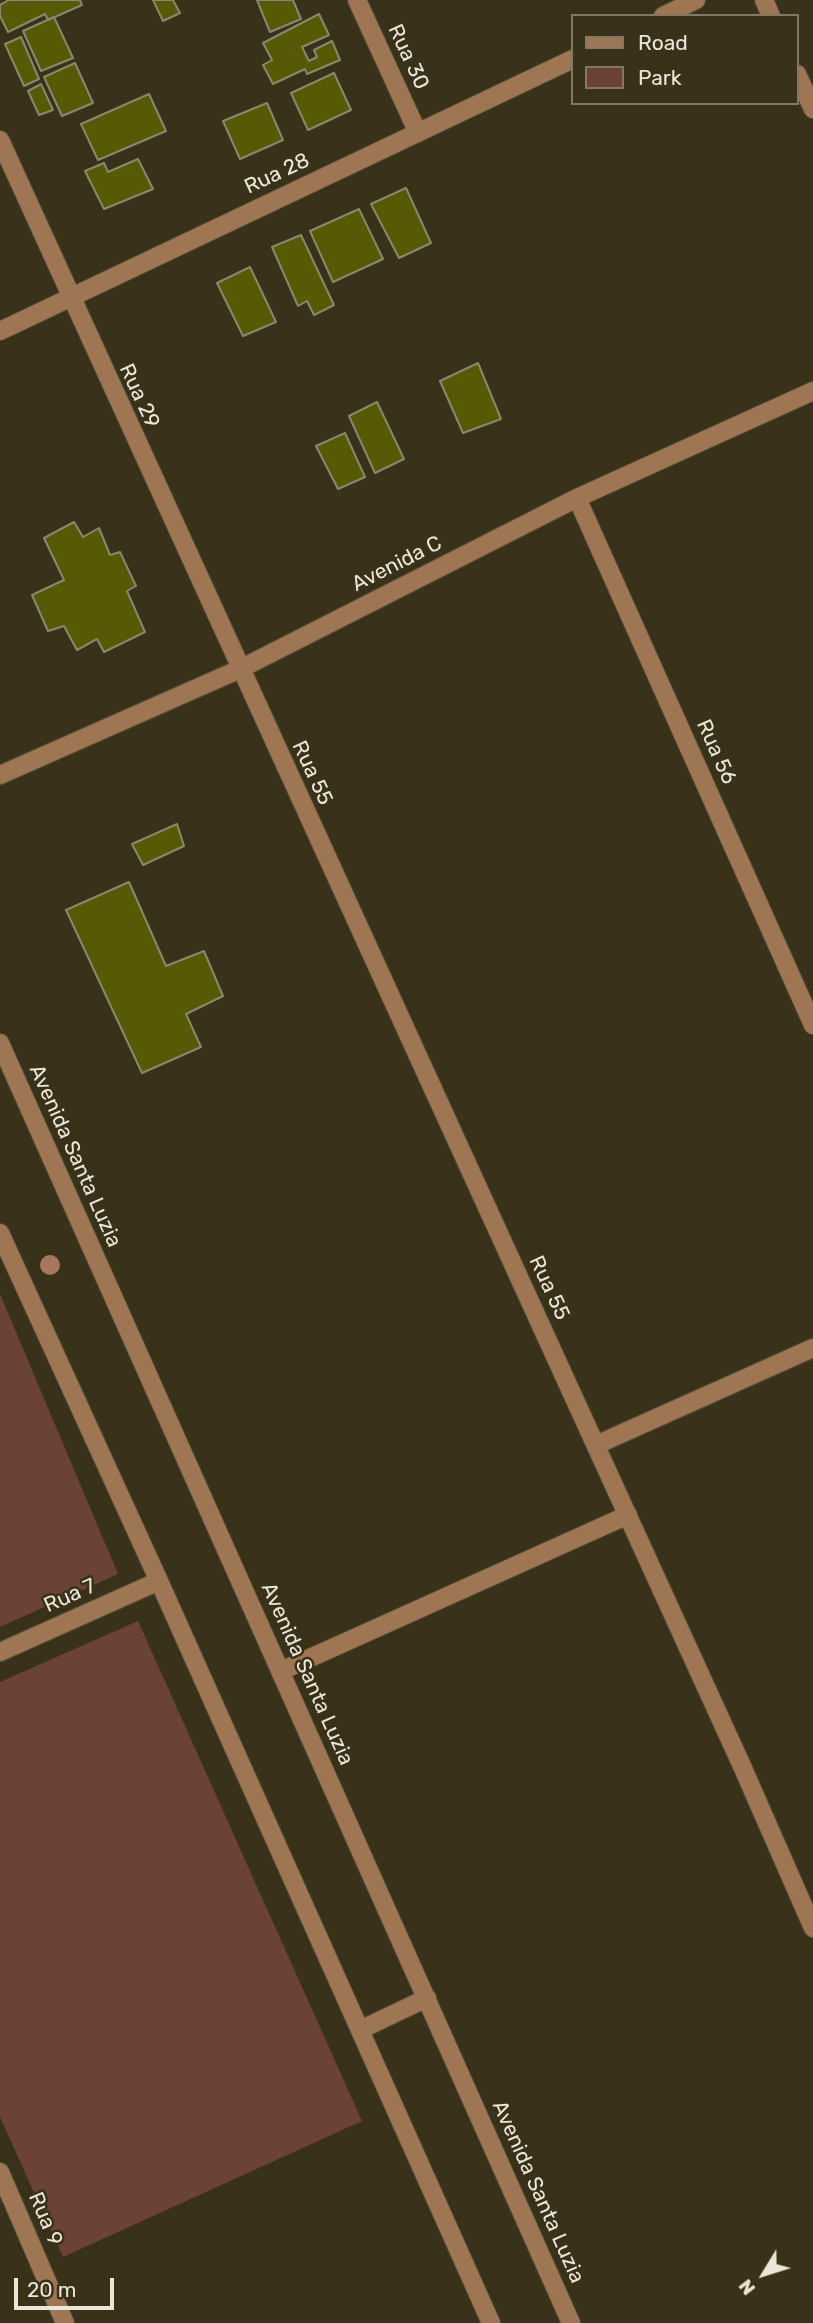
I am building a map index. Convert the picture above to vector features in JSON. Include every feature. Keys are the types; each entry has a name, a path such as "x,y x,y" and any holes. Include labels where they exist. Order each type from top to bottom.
{"street":[{"name":"Rua 30","path":"357,0 418,133"},
{"path":"667,14 696,0"},
{"name":"Rua 28","path":"0,331 572,58"},
{"path":"799,78 813,109"},
{"name":"Rua 29","path":"0,140 240,669"},
{"name":"Avenida C","path":"0,775 240,669 577,498 813,391"},
{"name":"Rua 56","path":"577,498 813,1025"},
{"name":"Rua 55","path":"240,669 628,1515 813,1928"},
{"name":"Avenida Santa Luzia","path":"0,1043 571,2323"},
{"path":"2,1244 159,1581 491,2323"},
{"path":"596,1445 813,1348"},
{"path":"281,1671 628,1515"},
{"name":"Rua 7","path":"0,1652 159,1581"},
{"path":"360,2030 427,1998"},
{"name":"Rua 9","path":"0,2172 65,2323"}],"green space":[{"path":"0,1294 118,1574 0,1627"},
{"path":"138,1621 362,2121 63,2257 0,2117 0,1682"}],"building":[{"path":"9,0 80,0 82,5 48,20 45,14 8,32 0,16 0,5"},
{"path":"153,0 173,0 180,13 163,21"},
{"path":"257,0 293,0 301,19 270,32"},
{"path":"319,14 329,35 302,47 309,61 317,57 314,50 332,41 340,60 307,74 305,69 273,84 263,65 272,60 263,43"},
{"path":"54,17 73,58 41,71 23,31"},
{"path":"21,37 39,79 24,86 5,44"},
{"path":"75,63 93,103 62,116 44,77"},
{"path":"334,73 351,110 308,130 291,93"},
{"path":"41,84 53,110 39,115 28,91"},
{"path":"149,94 166,131 98,160 81,124"},
{"path":"267,103 283,140 240,159 223,121"},
{"path":"138,159 153,189 104,209 85,171 104,163 108,172"},
{"path":"406,188 431,243 399,258 371,204"},
{"path":"359,209 383,259 333,282 310,231"},
{"path":"301,235 334,305 314,315 307,301 298,306 272,247"},
{"path":"250,267 276,322 243,336 217,283"},
{"path":"478,363 501,419 463,433 440,381"},
{"path":"377,402 404,459 375,473 349,416"},
{"path":"345,433 365,477 338,489 316,446"},
{"path":"74,522 83,537 99,528 110,555 120,552 136,586 127,591 145,632 104,652 97,639 77,650 64,626 48,631 32,595 64,580 44,538"},
{"path":"177,824 184,846 143,865 132,844"},
{"path":"129,882 166,966 204,951 223,996 186,1014 201,1047 142,1073 66,910"}]}
